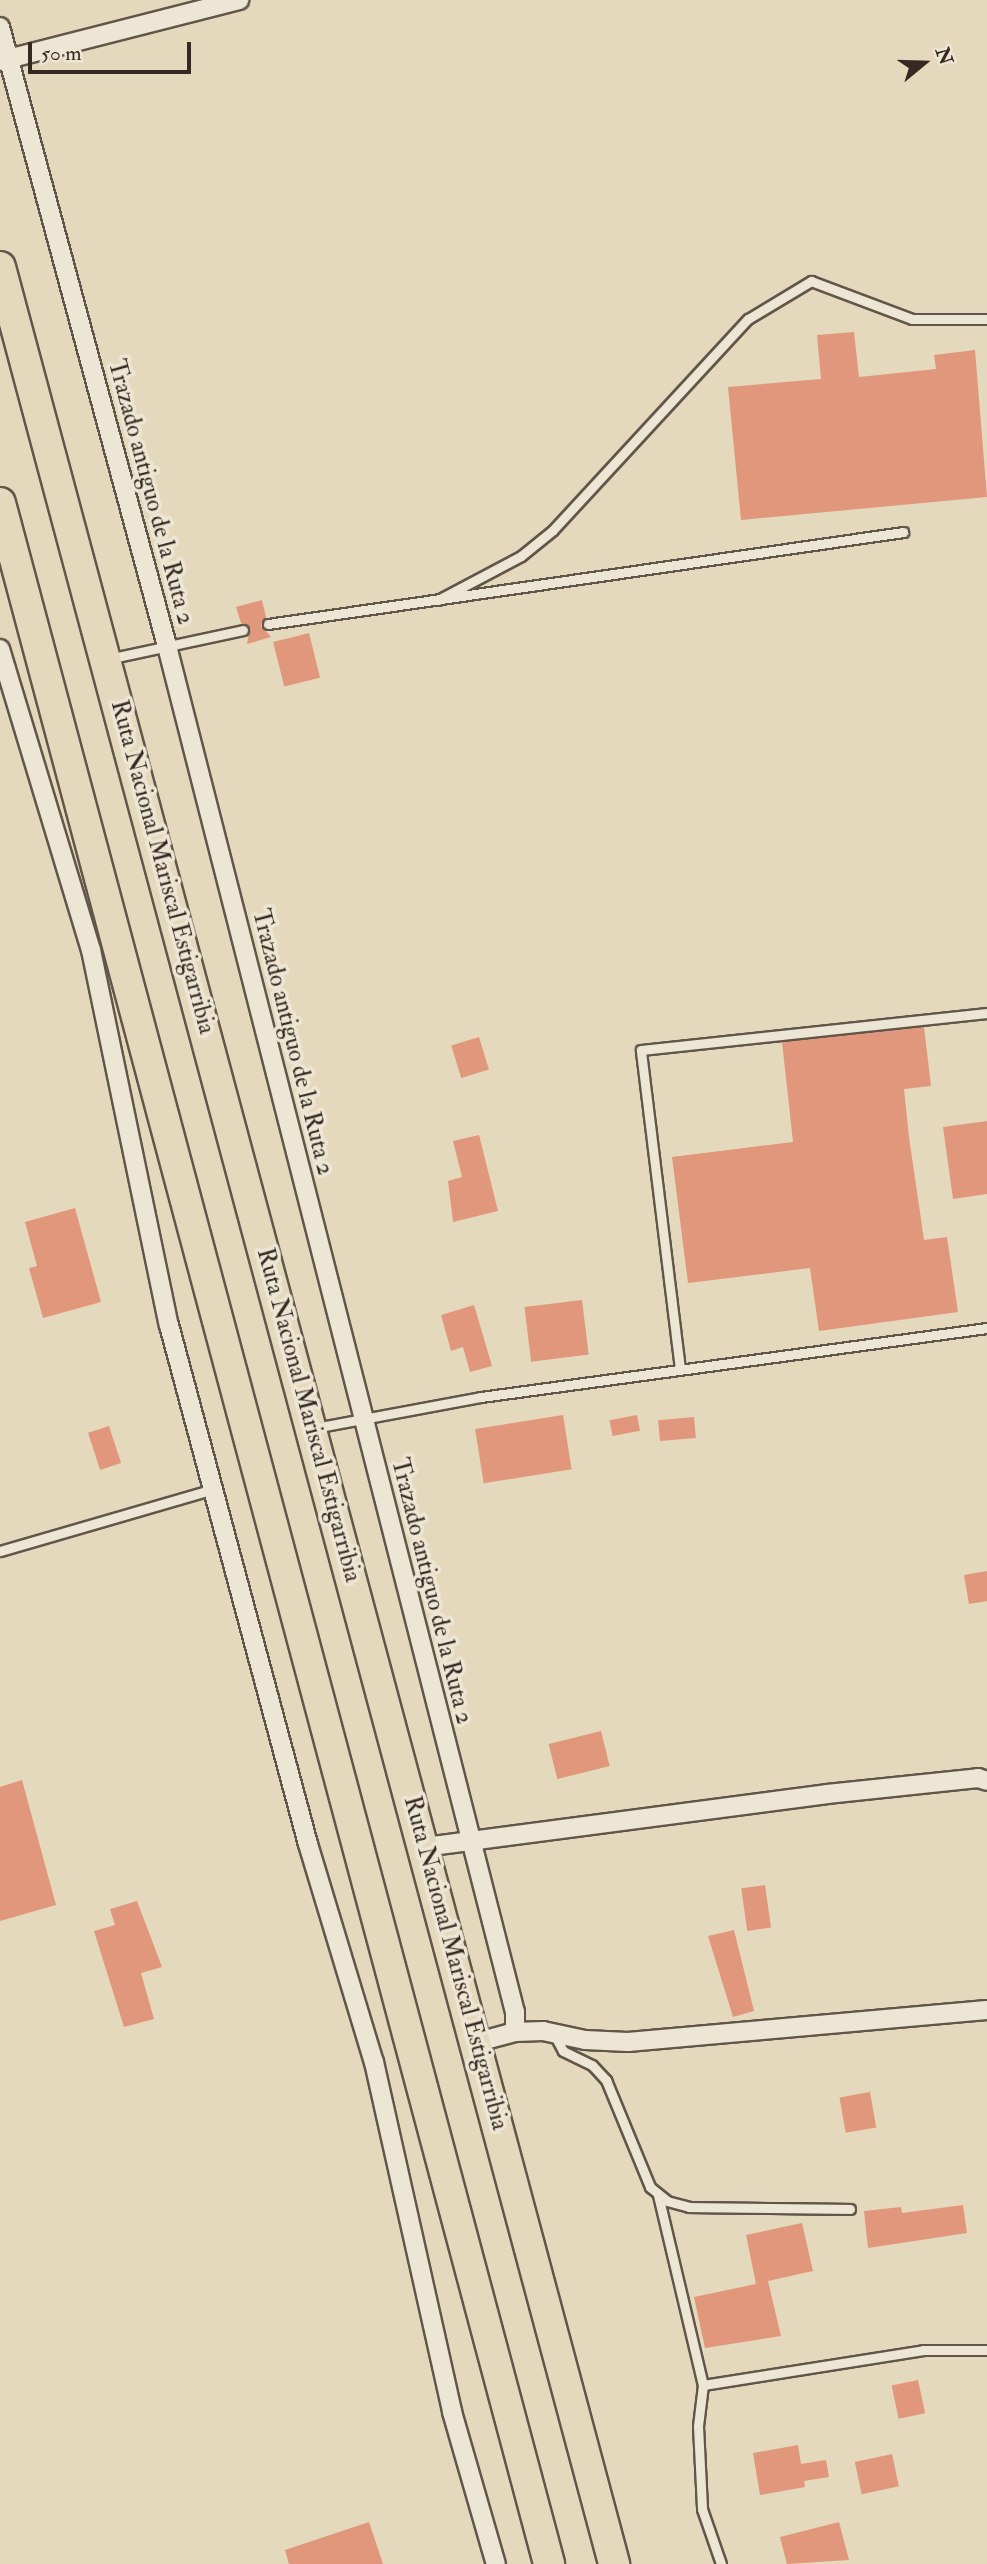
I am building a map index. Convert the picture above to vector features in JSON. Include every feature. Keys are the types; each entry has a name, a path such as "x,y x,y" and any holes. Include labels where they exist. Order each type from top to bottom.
{"highway":[{"name":"Ruta Nacional Mariscal Estigarribia","path":"0,267 425,1847 614,2564"},
{"path":"0,503 549,2564"}],"street":[{"path":"4,59 239,0"},
{"name":"Trazado antiguo de la Ruta 2","path":"0,27 4,59 167,646 515,2012 515,2032"},
{"path":"0,649 91,950 169,1325 308,1844 374,2062 452,2412 496,2564"},
{"path":"425,1847 827,1794 987,1781"},
{"path":"477,2042 515,2032 628,2042 987,2010"}],"lane":[{"path":"438,600 521,556 553,530 748,319 811,281 912,319 987,319"},
{"path":"268,624 903,533"},
{"path":"107,659 243,630"},
{"path":"680,1369 641,1050 987,1013"},
{"path":"313,1429 680,1369 987,1328"},
{"path":"0,1551 213,1489"},
{"path":"554,2034 559,2047 592,2065 606,2080 658,2195 703,2385 698,2426 702,2509 721,2564"},
{"path":"658,2195 689,2207 849,2209"},
{"path":"703,2385 923,2350 987,2350"}],"building":[{"path":"854,332 859,377 936,369 934,355 975,350 987,497 741,520 728,387 821,379 817,335"},
{"path":"262,600 266,617 261,626 271,637 247,644 250,628 241,623 236,607"},
{"path":"309,633 320,678 284,687 273,642"},
{"path":"924,1027 931,1086 904,1089 909,1137 924,1240 947,1237 958,1312 819,1331 810,1268 688,1283 672,1157 793,1142 782,1042"},
{"path":"479,1037 489,1070 461,1078 451,1045"},
{"path":"987,1121 987,1194 953,1199 943,1127"},
{"path":"479,1135 498,1211 453,1222 448,1181 462,1177 453,1141"},
{"path":"75,1208 101,1302 43,1318 29,1268 37,1266 25,1222"},
{"path":"582,1300 589,1355 531,1362 524,1307"},
{"path":"474,1305 492,1366 470,1372 463,1347 451,1351 441,1315"},
{"path":"563,1415 572,1469 484,1483 475,1429"},
{"path":"637,1415 640,1431 613,1436 610,1420"},
{"path":"694,1417 696,1438 660,1441 658,1420"},
{"path":"109,1426 121,1463 100,1470 88,1433"},
{"path":"987,1571 987,1601 969,1604 964,1575"},
{"path":"601,1731 610,1766 557,1779 549,1744"},
{"path":"22,1780 56,1905 0,1921 0,1787"},
{"path":"765,1885 771,1928 747,1931 741,1888"},
{"path":"137,1901 162,1967 141,1973 154,2019 124,2027 94,1931 115,1925 110,1909"},
{"path":"734,1930 754,2011 733,2017 708,1936"},
{"path":"870,2092 876,2127 846,2133 839,2097"},
{"path":"963,2205 967,2233 868,2248 864,2211 901,2207 902,2213"},
{"path":"802,2223 813,2271 768,2281 781,2336 705,2348 694,2297 756,2284 746,2235"},
{"path":"918,2380 925,2413 899,2419 892,2386"},
{"path":"798,2445 801,2464 826,2460 829,2477 804,2481 805,2487 760,2495 753,2453"},
{"path":"892,2454 899,2486 862,2494 855,2462"},
{"path":"369,2522 383,2564 289,2564 285,2550"},
{"path":"839,2522 849,2560 787,2564 780,2537"}]}
